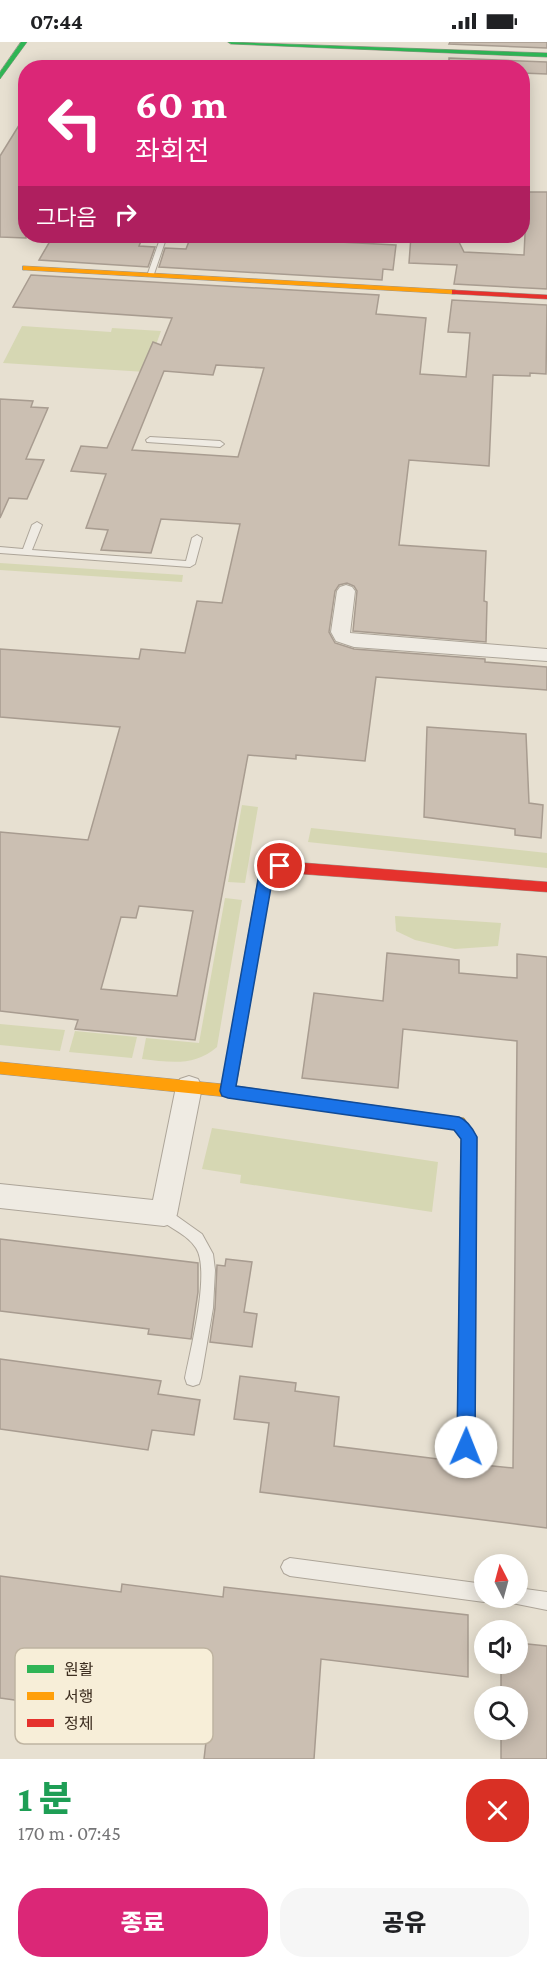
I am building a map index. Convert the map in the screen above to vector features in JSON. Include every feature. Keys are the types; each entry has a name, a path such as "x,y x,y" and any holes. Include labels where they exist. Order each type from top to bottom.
{"street":[{"path":"0,77 24,42"},
{"path":"231,42 547,55"},
{"path":"26,268 547,297"},
{"path":"346,591 340,632 343,637 354,641 547,655"},
{"path":"228,1091 266,874 271,868 280,866 547,887"},
{"path":"0,1068 228,1091 459,1123 469,1137 466,1447"},
{"path":"0,1196 164,1214 189,1087"}],"lane":[{"path":"150,274 161,243"},
{"path":"150,440 220,444"},
{"path":"26,552 37,525"},
{"path":"0,550 190,564 197,538"},
{"path":"164,1214 202,1244 208,1268 205,1311 193,1378"},
{"path":"290,1567 474,1592"},
{"path":"528,1598 547,1601"}],"green space":[{"path":"22,326 111,332 112,328 161,331 146,372 3,363"},
{"path":"0,563 183,575 182,582 0,570"},
{"path":"242,805 258,807 245,883 228,882"},
{"path":"311,828 547,853 547,868 308,842"},
{"path":"225,898 242,900 217,1047 200,1058 181,1062 142,1059 146,1038 199,1043"},
{"path":"395,916 501,923 498,946 455,949 415,940 396,931"},
{"path":"0,1024 65,1030 60,1051 0,1045"},
{"path":"75,1031 137,1037 132,1058 69,1052"},
{"path":"212,1128 438,1162 432,1212 240,1183 241,1175 202,1169"}],"building":[{"path":"450,42 547,42 547,48 449,44"},
{"path":"449,58 498,60 449,60"},
{"path":"530,61 547,62 547,74 530,73"},
{"path":"18,127 18,238 0,237 0,156"},
{"path":"530,192 547,192 547,289 454,284 457,265 409,263 410,243 460,243 464,252 524,255 525,243 530,243"},
{"path":"49,243 140,243 139,246 155,247 148,267 39,260"},
{"path":"188,243 396,245 393,270 383,269 382,280 159,267 165,248 186,249"},
{"path":"31,275 379,295 376,314 426,318 420,374 466,377 470,333 448,332 452,300 547,305 546,374 493,375 489,466 409,460 399,545 486,551 484,601 487,602 486,642 353,631 357,591 354,586 347,583 339,585 335,591 329,632 335,643 354,649 485,659 485,662 547,667 547,690 376,677 365,761 296,755 296,759 248,755 195,1040 75,1029 78,1020 0,1011 0,832 88,840 120,727 0,717 0,649 139,659 141,649 185,653 197,601 222,603 240,524 161,519 151,553 101,550 108,530 86,528 106,474 71,471 81,446 107,448 153,342 161,345 172,318 13,307","holes":["216,365 264,368 238,457 132,450 164,371 213,375","139,906 193,911 177,996 101,989 121,917 136,918"]},
{"path":"0,399 33,401 31,407 48,408 26,459 44,460 27,499 9,498 0,518"},
{"path":"427,727 526,734 529,803 543,805 541,838 515,835 515,829 424,817"},
{"path":"387,953 459,960 459,973 517,978 517,954 547,957 547,1528 260,1492 269,1423 234,1419 240,1376 296,1383 295,1391 339,1397 334,1446 446,1460 449,1465 465,1471 483,1465 513,1468 517,1041 403,1029 398,1088 302,1078 314,993 383,1001"},
{"path":"0,1239 198,1263 198,1292 191,1339 148,1334 149,1329 0,1311"},
{"path":"226,1259 252,1262 244,1312 257,1314 252,1347 210,1342 215,1308 217,1265 225,1266"},
{"path":"0,1359 161,1381 158,1394 200,1400 194,1435 152,1430 148,1450 0,1429"},
{"path":"0,1576 121,1592 122,1584 223,1597 224,1587 468,1615 468,1677 321,1659 314,1759 204,1759 206,1744 213,1744 213,1648 15,1648 15,1700 0,1698"},
{"path":"528,1644 547,1646 547,1759 501,1759 501,1740 528,1740 528,1686 501,1686 501,1674 528,1674"}],"traffic: fast":[{"path":"0,77 24,42"},
{"path":"231,42 547,55"}],"traffic: slow":[{"path":"26,268 455,292"},
{"path":"0,1068 228,1091 245,993"},
{"path":"228,1091 459,1123 469,1137 468,1229"}],"traffic: jam":[{"path":"455,292 547,297"},
{"path":"245,993 266,874 271,868 280,866 547,887"},
{"path":"466,1447 468,1229"}],"route":[{"path":"280,866 271,868 266,874 228,1091 459,1123 469,1137 466,1447"}]}
